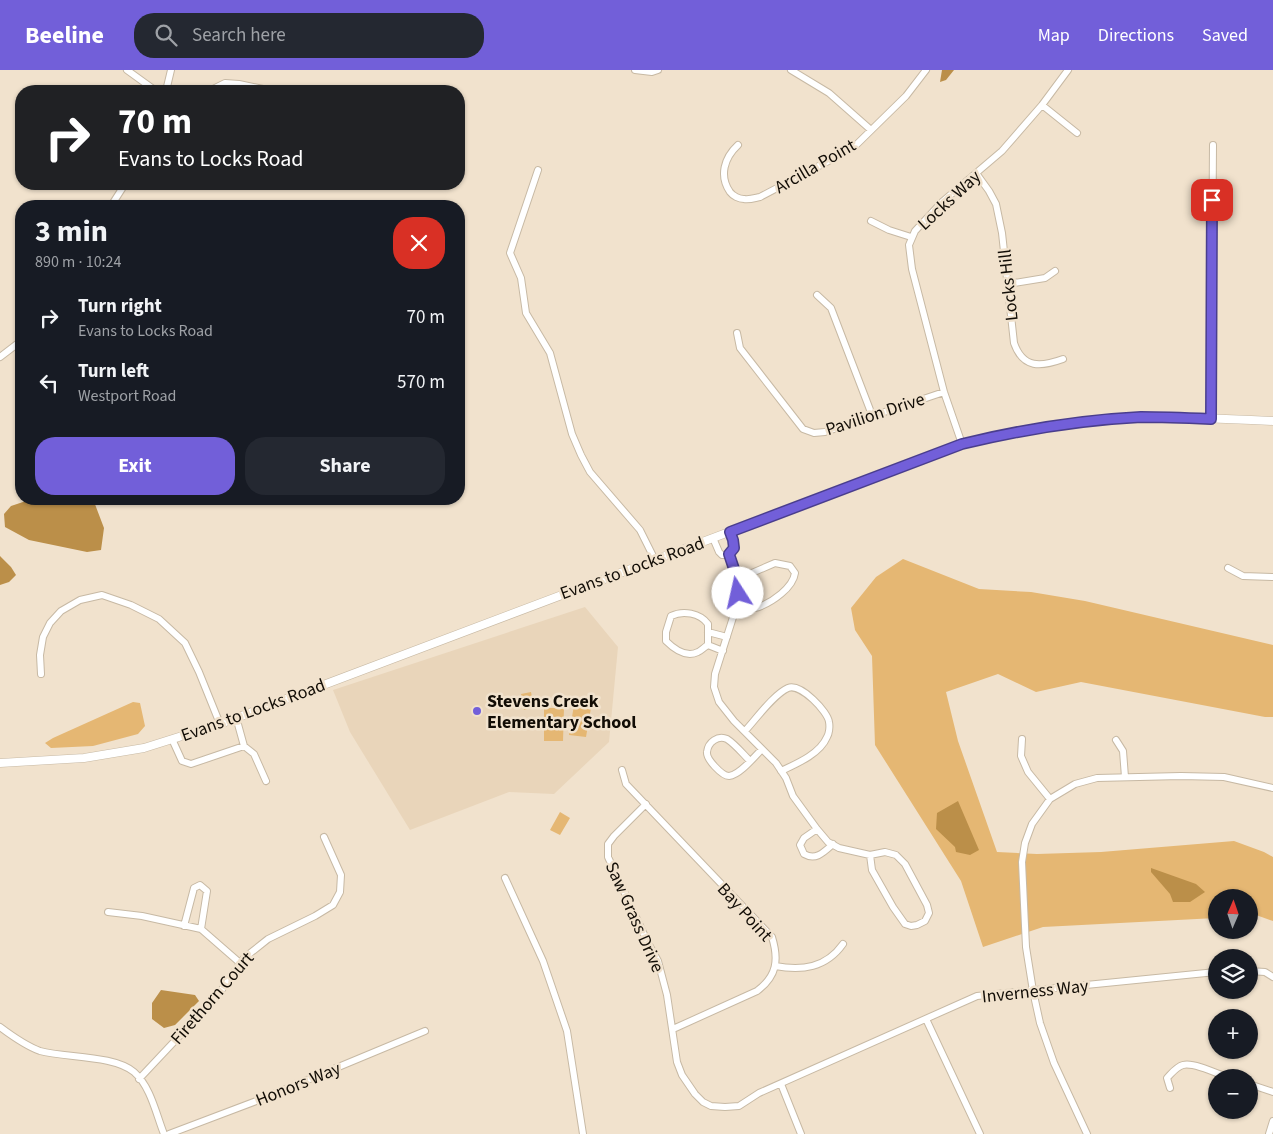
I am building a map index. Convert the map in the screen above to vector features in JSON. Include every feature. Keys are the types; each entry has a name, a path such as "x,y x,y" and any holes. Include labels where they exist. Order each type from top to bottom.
{"street":[{"path":"127,70 148,85"},
{"path":"167,85 171,70"},
{"path":"635,70 652,72 658,70"},
{"path":"791,70 829,93 871,130"},
{"name":"Arcilla Point","path":"738,145 730,153 724,170 724,183 733,195 743,199 760,197 853,148 906,96 926,70"},
{"name":"Locks Way","path":"962,444 944,392 912,269 909,253 911,237 942,202 1002,151 1042,105 1068,70"},
{"path":"221,85 225,83 244,85"},
{"path":"1042,105 1077,133"},
{"path":"1211,419 1212,145"},
{"path":"538,170 510,253 521,278 526,313 550,353 572,434 590,472 640,530 655,560"},
{"name":"Locks Hill","path":"976,173 989,190 996,204 1002,233 1014,344 1018,352 1030,363 1042,365 1063,359"},
{"path":"871,221 889,230 911,237"},
{"path":"1008,284 1044,278 1055,271"},
{"path":"817,295 831,308 872,415"},
{"name":"Pavilion Drive","path":"737,333 740,348 803,429 814,433 825,432 944,392"},
{"path":"0,357 15,346"},
{"name":"Evans to Locks Road","path":"0,763 84,758 144,748 220,724 962,444 1002,435 1104,420 1143,417 1273,421"},
{"path":"713,538 722,555 729,554 734,548 730,532"},
{"path":"729,554 738,579 738,593 735,611 715,674 714,687 719,702 776,763 793,796 828,842 839,848 870,855 885,852 896,855 905,864 927,905 929,913 925,921 917,925 910,926 905,924 872,870 870,855"},
{"path":"735,611 758,607 771,600 788,587 794,579 795,573 790,566 775,563 738,579"},
{"path":"1228,568 1243,576 1273,577"},
{"path":"41,674 40,655 43,636 50,623 61,611 80,600 102,595 131,605 159,619 185,643 220,724"},
{"path":"676,614 692,614 701,618 708,624 708,645 699,652 691,654 680,652 672,647 666,641 671,616 676,614"},
{"path":"708,632 727,637"},
{"path":"708,645 723,650"},
{"path":"745,731 777,697 789,688 797,688 804,691 812,698 828,717 827,738 818,748 797,764 781,770"},
{"path":"236,718 244,746 254,754 266,781"},
{"path":"750,761 728,740 722,737 709,745 708,757 723,774 729,776 737,774 750,761 762,749"},
{"path":"172,739 182,761 191,764 244,746"},
{"path":"1022,739 1021,756 1028,772 1050,799"},
{"path":"1116,740 1123,751 1125,776"},
{"name":"Bay Point","path":"622,770 626,784 772,937 775,948 775,966 767,983 757,991 673,1029"},
{"path":"1087,1134 1054,1063 1040,1023 1033,991 1026,947 1022,862 1025,843 1032,824 1050,799 1075,784 1087,780 1125,776 1224,777 1273,788"},
{"name":"Saw Grass Drive","path":"646,804 608,844 608,857 658,961 673,1029 677,1062 682,1075 695,1094 703,1102 712,1106 739,1106 759,1093 781,1084"},
{"path":"817,829 804,838 800,845 804,854 814,857 820,855 833,844"},
{"name":"Firethorn Court","path":"139,1079 218,995 244,958 268,939 333,905 340,892 341,875 324,836"},
{"path":"505,878 543,961 567,1030 583,1134"},
{"path":"184,926 194,888 200,885 207,891 201,929"},
{"path":"108,912 142,916 201,929 240,964"},
{"path":"775,966 791,969 806,968 822,963 836,955 843,944"},
{"path":"1258,972 1265,972 1273,977"},
{"name":"Inverness Way","path":"781,1084 978,996 1208,973"},
{"path":"926,1019 980,1134"},
{"path":"0,1027 13,1037 38,1050 62,1056 116,1063 133,1072 147,1090 164,1134"},
{"name":"Honors Way","path":"169,1134 259,1100 425,1031"},
{"path":"1170,1088 1167,1078 1175,1069 1184,1065 1208,1070"},
{"path":"781,1084 801,1134"},
{"path":"1258,1087 1273,1092"},
{"path":"1269,1134 1273,1122"}],"shaded area":[{"path":"942,70 954,70 946,80 940,82"},
{"path":"95,505 104,528 101,550 87,552 29,540 5,527 4,514 11,506"},
{"path":"0,556 16,575 9,582 0,585"},
{"path":"903,559 979,589 1031,592 1085,601 1273,645 1273,717 1081,682 1036,692 998,674 946,692 958,741 997,852 1037,854 1101,852 1234,841 1273,857 1273,921 1258,916 1258,889 1208,889 1208,918 1043,927 983,947 961,881 875,745 872,656 855,630 851,608 876,577"},
{"name":"Stevens Creek Elementary School","path":"585,607 618,647 609,742 554,794 509,792 410,830 350,732 333,690"},
{"path":"531,692 534,708 524,710 521,694"},
{"path":"575,699 592,702 586,737 569,735"},
{"path":"133,702 140,703 145,726 138,734 93,746 51,748 45,743 53,738"},
{"path":"544,708 564,708 563,741 544,741"},
{"path":"958,801 979,850 970,855 956,852 955,847 936,829 937,813"},
{"path":"560,812 570,818 560,835 550,830"},
{"path":"1151,868 1196,884 1205,892 1190,902 1173,902 1170,894 1151,872"},
{"path":"161,990 195,995 199,1001 175,1025 164,1028 152,1019 152,1003"}],"place":[{"name":"Stevens Creek Elementary School","path":"477,711"}],"route":[{"path":"738,593 738,581 729,554 734,548 730,532 962,444 993,436 1104,420 1143,417 1211,419 1212,200"}]}
